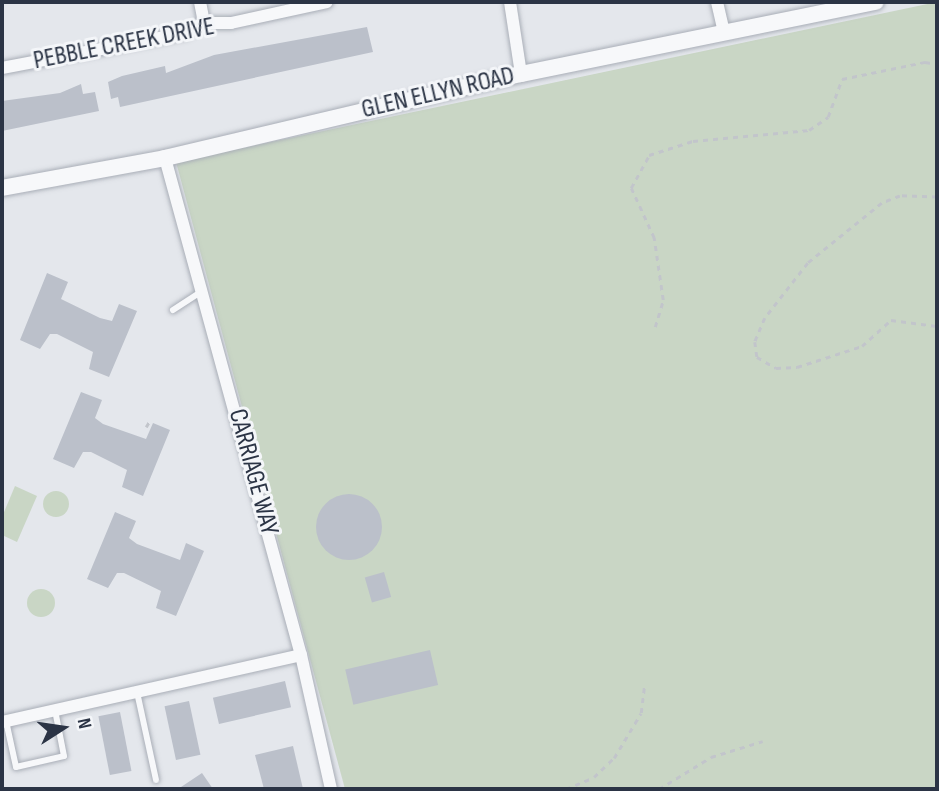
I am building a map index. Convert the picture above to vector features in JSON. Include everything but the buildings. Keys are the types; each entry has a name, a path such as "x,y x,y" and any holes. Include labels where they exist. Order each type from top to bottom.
{"street":[{"path":"200,2 204,23"},
{"name":"PEBBLE CREEK DRIVE","path":"2,68 185,33 204,23 231,23 327,2"},
{"path":"510,2 521,74"},
{"path":"718,2 724,33"},
{"name":"GLEN ELLYN ROAD","path":"2,188 165,158 521,74 876,2"},
{"name":"CARRIAGE WAY","path":"165,158 204,290 301,655 331,789"},
{"path":"4,721 301,655"}],"lane":[{"path":"173,310 204,290"},
{"path":"137,692 156,780"},
{"path":"4,721 16,767 64,756 55,710"}],"path":[{"path":"655,327 663,300 654,238 631,188 649,155 692,141 808,130 828,117 842,79 925,62 937,64"},
{"path":"937,197 900,197 882,203 808,263 765,318 755,342 757,357 776,368 797,367 862,346 891,320 937,326"},
{"path":"146,427 149,422"},
{"path":"566,789 594,777 614,758 640,713 644,687"},
{"path":"659,789 710,757 763,741"}],"green space":[{"path":"937,2 937,789 345,789 176,162"},
{"path":"15,486 37,496 17,542 2,535 2,517"},
{"path":"56,491 65,495 69,504 65,513 56,517 47,513 43,504 47,495"},
{"path":"41,589 51,593 55,603 51,613 41,617 31,613 27,603 31,593"}]}
